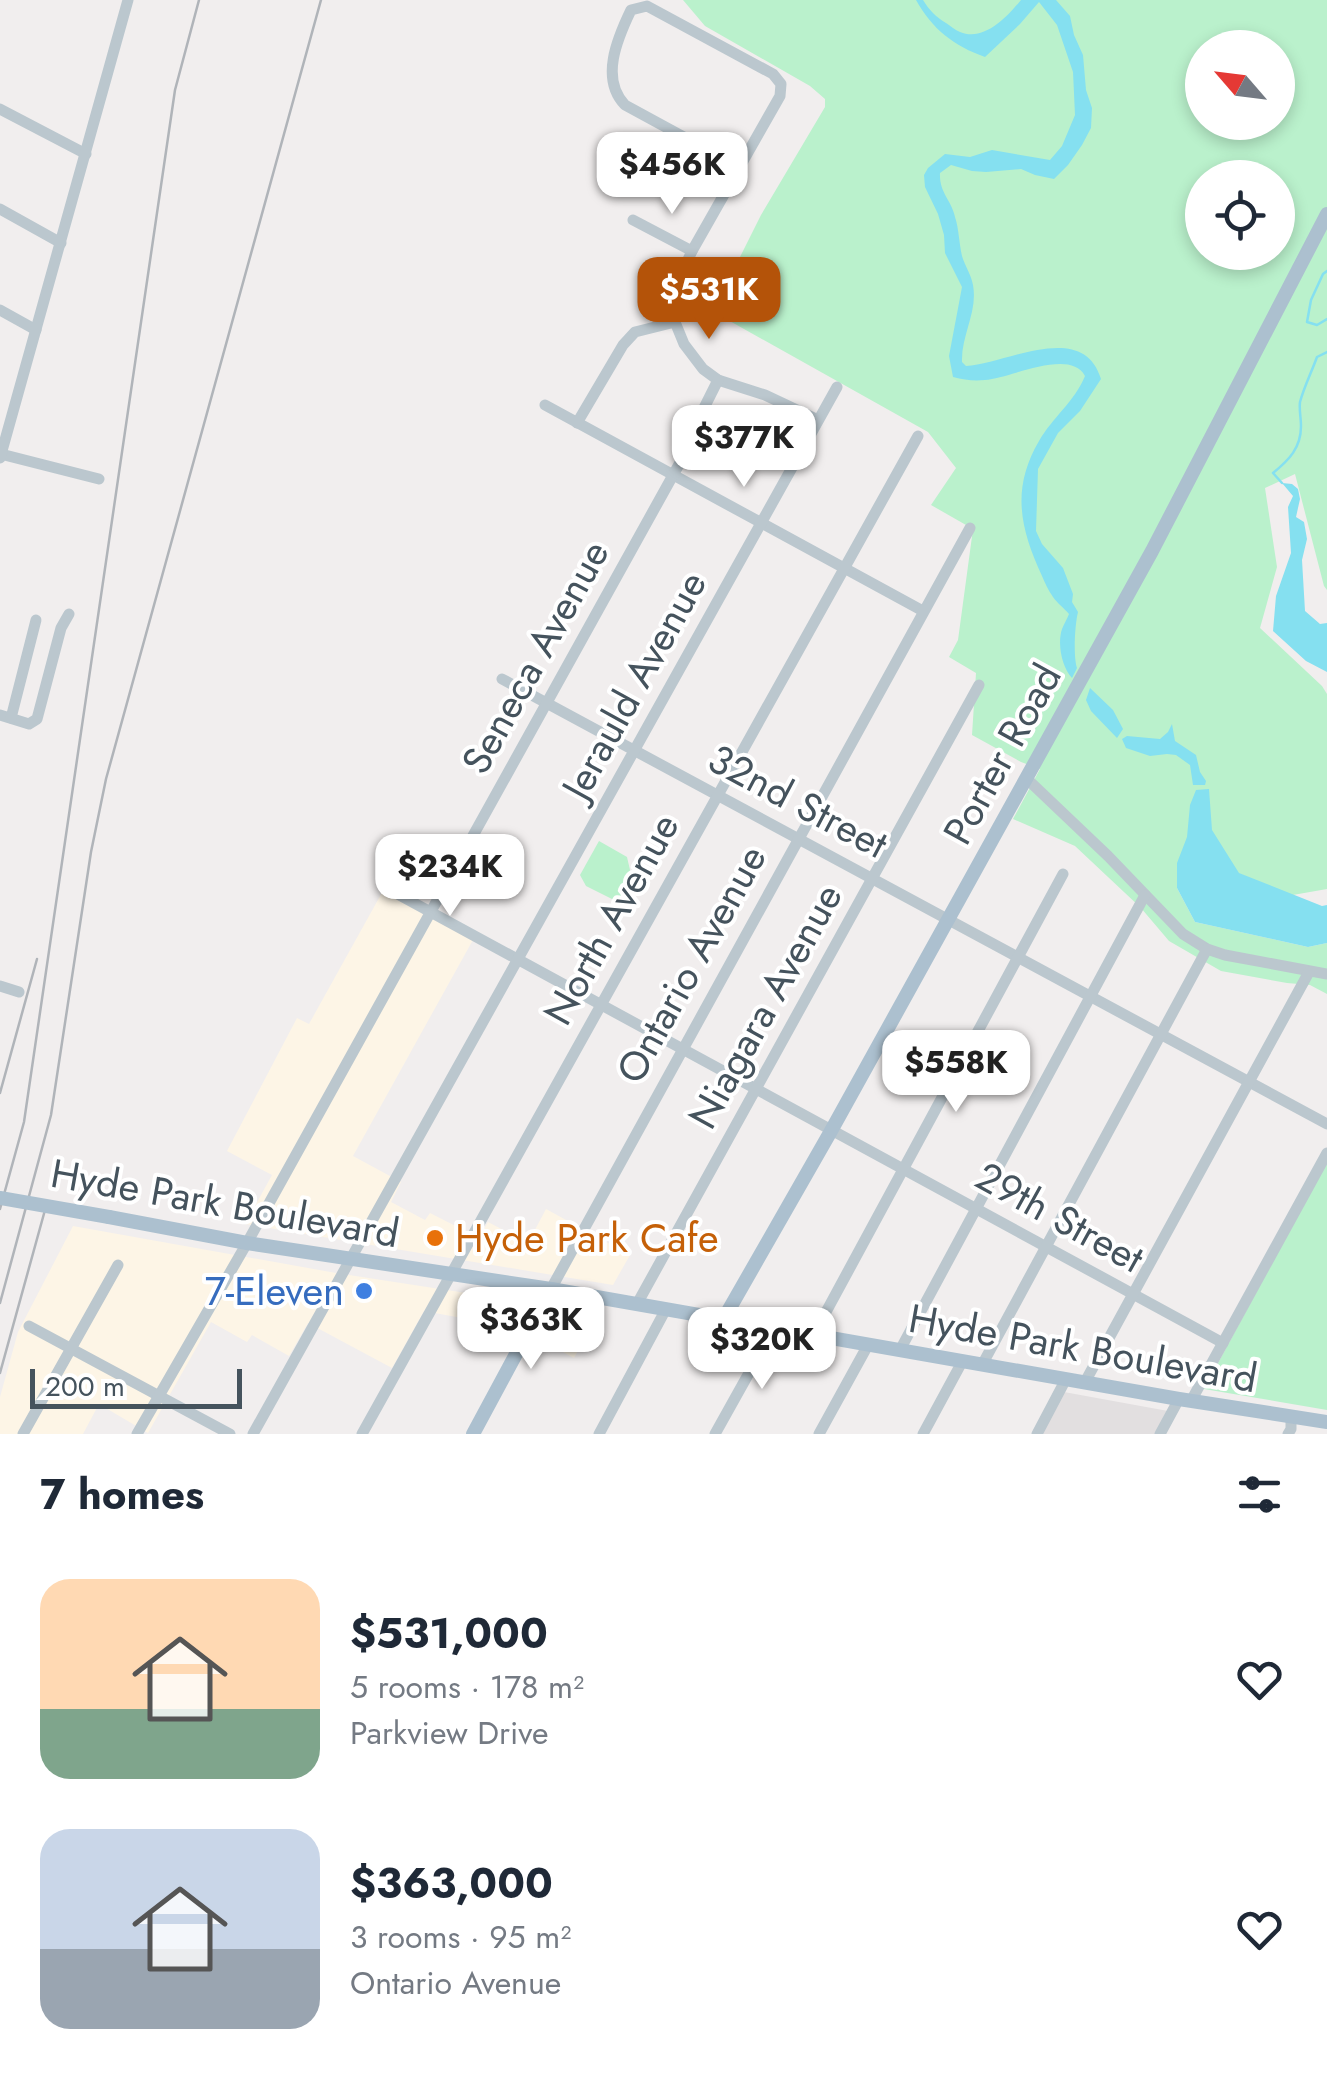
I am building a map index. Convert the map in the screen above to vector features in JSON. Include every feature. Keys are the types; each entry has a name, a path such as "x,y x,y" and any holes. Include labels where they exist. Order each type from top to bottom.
{"main road":[{"name":"Porter Road","path":"723,1320 1160,535 1327,214"},
{"name":"Hyde Park Boulevard","path":"0,1198 247,1243 452,1272 772,1330 1327,1422"},
{"name":"Ontario Avenue","path":"473,1434 551,1289"}],"street":[{"path":"100,479 0,456 6,411 36,330 128,0"},
{"path":"739,167 625,105 615,95 611,80 614,56 631,10 647,6 773,74 780,84 780,96 678,281 674,301 676,322 684,344 703,369 718,380 764,395 818,420"},
{"path":"0,109 86,154"},
{"path":"0,210 61,243"},
{"path":"633,220 692,251"},
{"path":"0,310 36,330"},
{"path":"577,423 635,332 676,322"},
{"name":"Seneca Avenue","path":"138,1434 688,450 718,380"},
{"name":"Jerauld Avenue","path":"253,1434 837,387"},
{"path":"545,405 923,611"},
{"name":"North Avenue","path":"362,1434 918,436"},
{"name":"Ontario Avenue","path":"551,1289 970,528"},
{"path":"36,620 6,717 29,724 37,719 61,628 70,614"},
{"name":"32nd Street","path":"502,679 1327,1124"},
{"name":"Niagara Avenue","path":"636,1304 979,686"},
{"path":"1026,778 1183,934 1225,956 1327,974"},
{"path":"812,1336 1063,874"},
{"name":"29th Street","path":"392,891 1224,1343"},
{"path":"900,1350 1145,895"},
{"path":"982,1365 1207,949"},
{"path":"1085,1382 1308,972"},
{"path":"0,986 20,992"},
{"path":"1160,1434 1224,1343 1327,1152"},
{"path":"23,1434 118,1265"},
{"path":"599,1434 666,1310"},
{"path":"29,1326 230,1434"},
{"path":"714,1434 772,1330"},
{"path":"819,1434 868,1345"},
{"path":"922,1434 962,1362"},
{"path":"1037,1434 1066,1379"},
{"path":"1288,1434 1290,1416"}],"shaded area":[{"path":"384,889 474,938 353,1156 401,1182 391,1202 425,1220 430,1213 479,1238 488,1222 528,1243 546,1209 630,1255 613,1285 245,1224 272,1175 227,1151 297,1018 309,1024"},
{"path":"73,1226 532,1303 509,1344 476,1326 478,1321 424,1311 392,1368 308,1323 289,1356 252,1335 247,1342 211,1322 148,1433 99,1404 83,1434 0,1434 0,1397 18,1332"},
{"path":"547,1304 598,1313 574,1358 531,1335"},
{"path":"1064,1392 1168,1411 1155,1434 1041,1434"}],"green space":[{"path":"683,0 1327,0 1327,590 1295,474 1265,488 1277,567 1260,628 1327,694 1327,889 1265,900 1177,863 1177,888 1195,922 1308,947 1327,943 1327,994 1310,985 1221,971 1169,941 1141,908 1075,846 1013,819 1040,769 972,735 976,673 949,657 958,640 973,529 931,505 956,468 928,432 728,320 724,297 739,259 825,107 825,99 810,86 705,26"},
{"path":"599,841 627,857 633,883 622,904 586,886 580,875"},
{"path":"1327,1161 1327,1410 1204,1389"}],"water":[{"path":"916,0 923,0 958,31 978,34 994,26 1021,0 1056,0 1070,16 1083,55 1092,108 1091,128 1068,165 1054,179 1021,169 986,172 951,165 940,173 973,285 962,362 966,366 983,364 1061,348 1078,351 1092,361 1101,379 1080,411 1058,433 1038,469 1036,531 1063,568 1078,612 1077,668 1072,678 1060,648 1069,614 1051,594 1034,558 1024,525 1022,492 1039,441 1085,376 1077,368 1054,364 985,380 953,377 949,356 962,287 945,253 944,235 924,175 945,154 970,157 992,150 1050,160 1062,146 1075,115 1073,72 1057,25 1039,2 985,57 945,35"},
{"path":"1282,483 1298,489 1296,517 1304,522 1307,539 1302,560 1305,611 1320,624 1327,623 1327,672 1306,661 1273,631 1276,596 1291,553 1288,507 1293,496"},
{"path":"1090,688 1113,710 1123,729 1117,738 1091,711 1086,700"},
{"path":"1172,724 1175,741 1196,755 1205,785 1193,785 1190,765 1176,755 1150,756 1126,748 1122,739 1160,739"},
{"path":"1209,789 1212,830 1239,873 1327,905 1327,943 1308,947 1195,922 1177,888 1177,863 1187,837 1190,805 1196,790"}],"waterway":[{"path":"1327,271 1311,300 1307,322 1317,325 1327,319"},
{"path":"1282,483 1273,473 1296,447 1302,396 1317,357 1327,352"}],"railway":[{"path":"0,1209 24,1122 175,90 199,0"},
{"path":"0,1303 51,1115 91,852 106,779 321,0"},
{"path":"0,1093 37,959"},
{"path":"0,1373 45,1210"}],"place":[{"name":"Hyde Park Cafe","path":"435,1238"},
{"name":"7-Eleven","path":"364,1291"}]}
